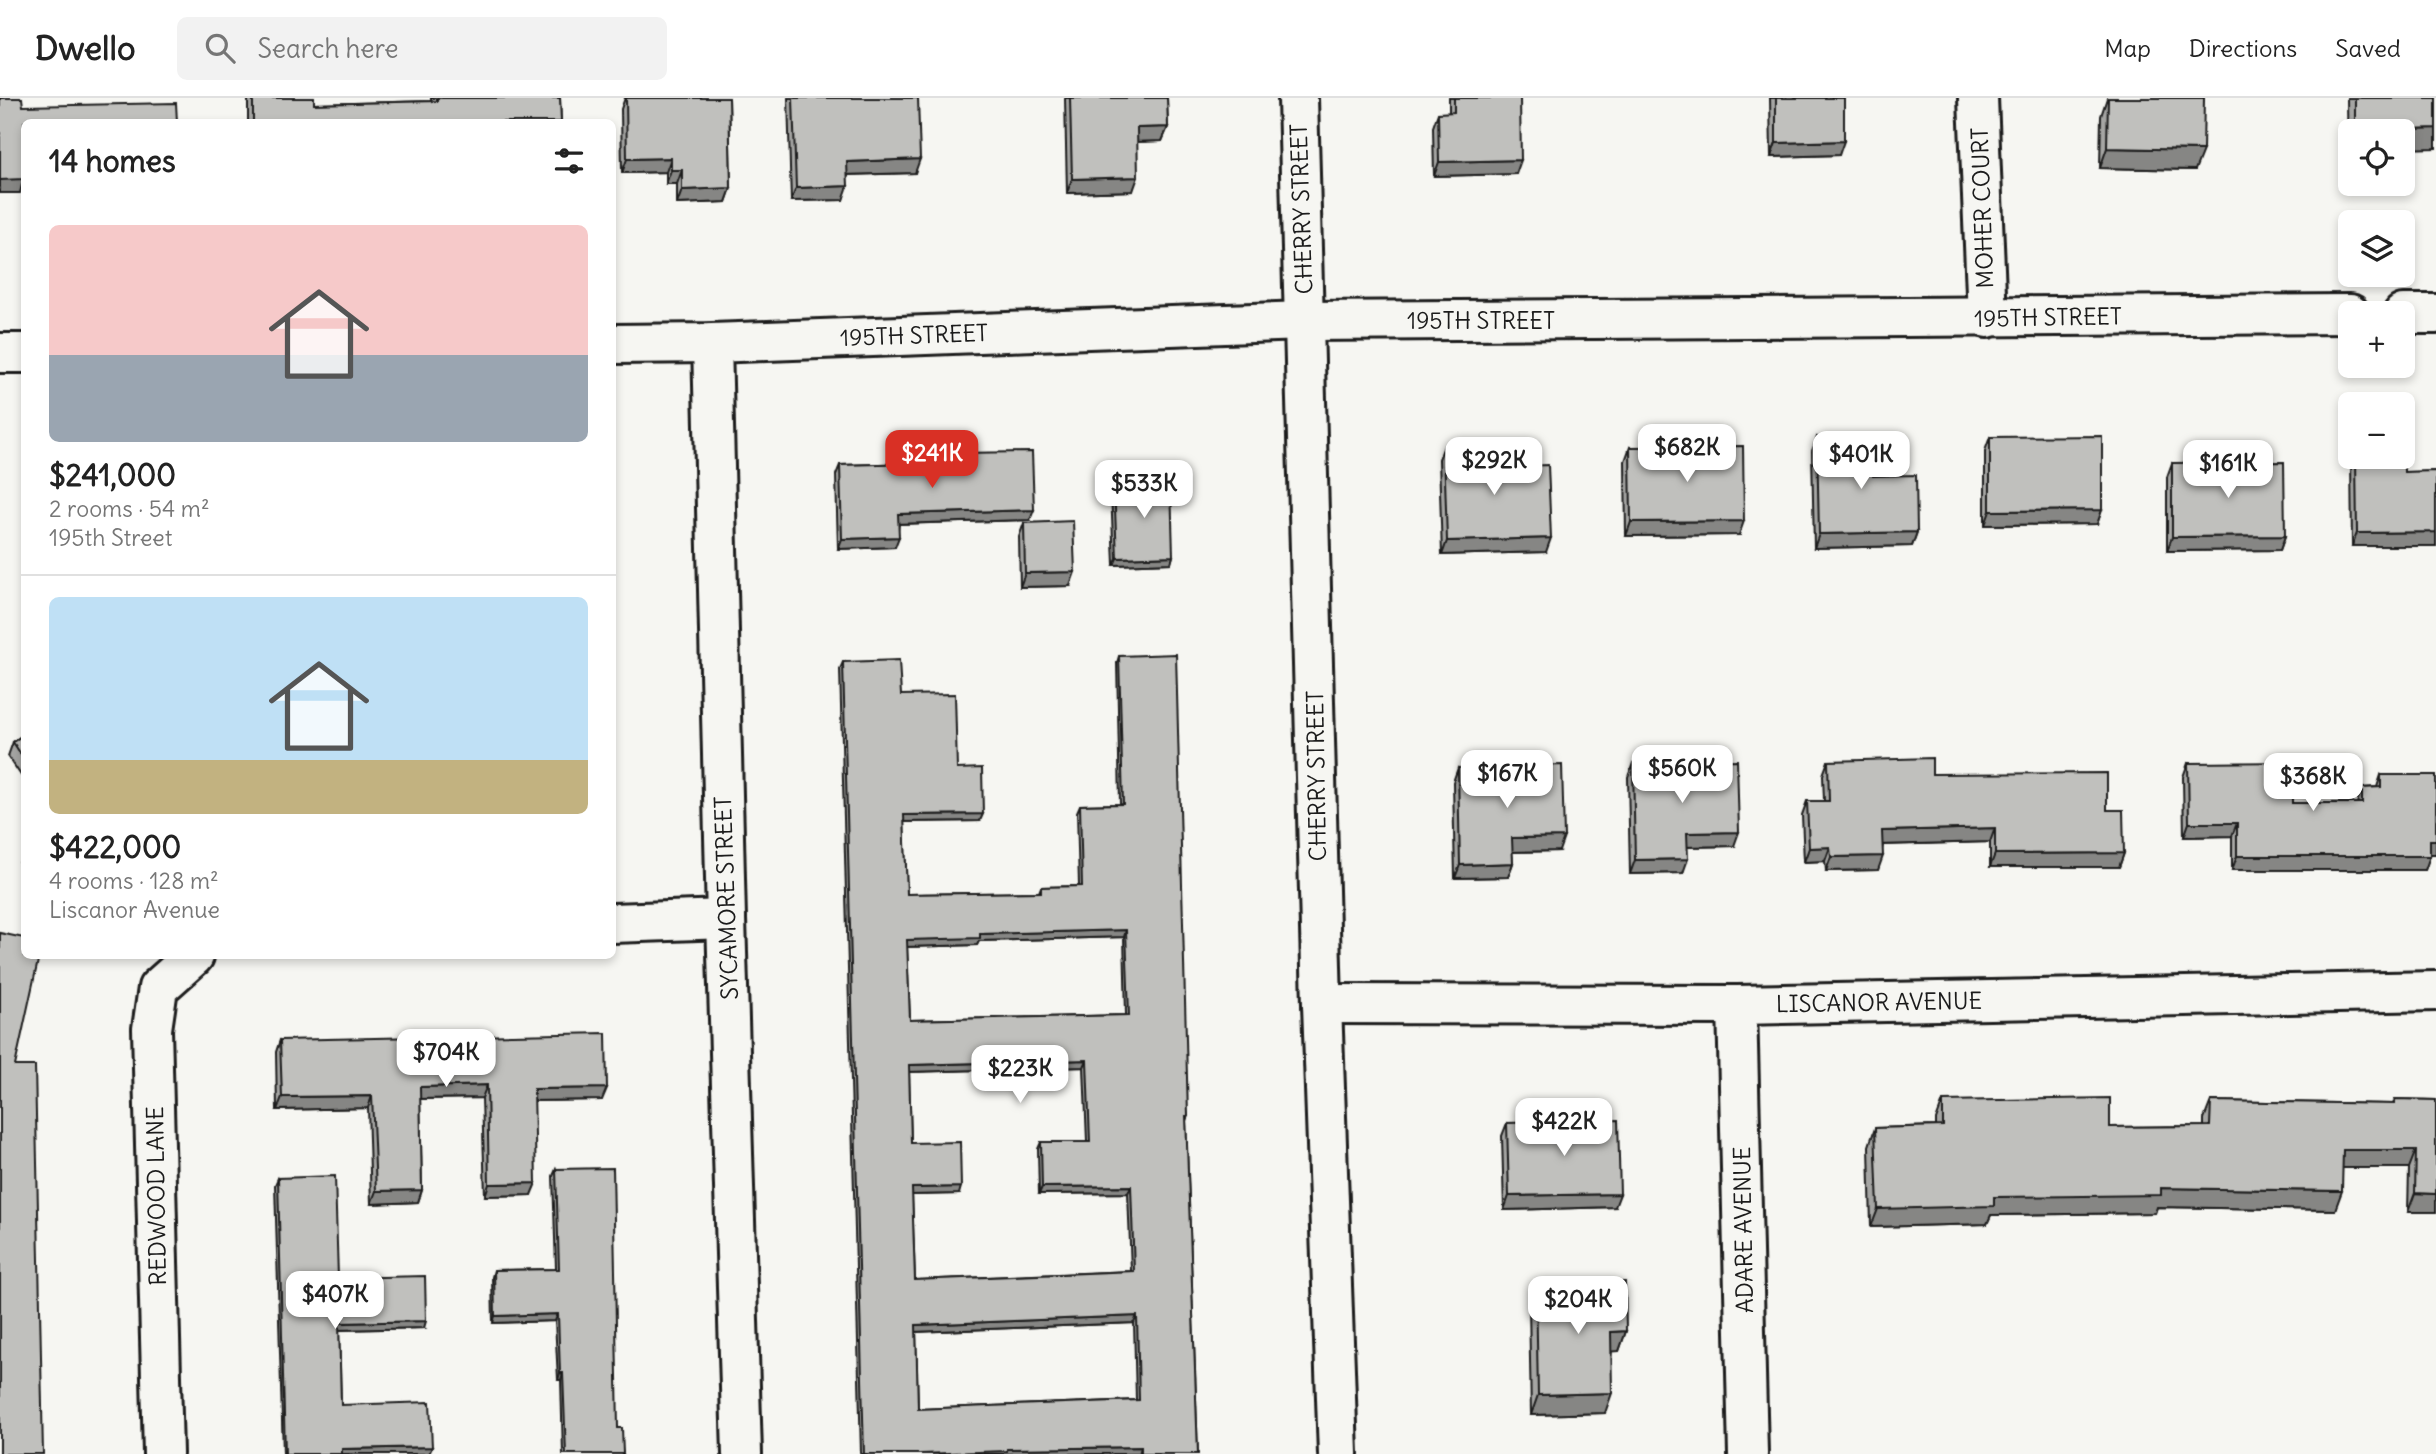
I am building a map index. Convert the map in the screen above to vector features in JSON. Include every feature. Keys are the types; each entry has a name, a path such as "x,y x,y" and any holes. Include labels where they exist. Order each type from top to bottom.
{"street":[{"name":"CHERRY STREET","path":"1298,98 1322,1004 1338,1454"},
{"name":"MOHER COURT","path":"1978,98 1987,318"},
{"name":"195TH STREET","path":"616,344 712,343 1305,321 2338,314"},
{"path":"2415,314 2436,314"},
{"name":"SYCAMORE STREET","path":"712,343 742,1454"},
{"path":"0,353 21,353"},
{"path":"616,923 726,919"},
{"name":"REDWOOD LANE","path":"163,1454 152,1029 158,988 191,959"},
{"name":"LISCANOR AVENUE","path":"1322,1004 1737,1005 2436,991"},
{"name":"ADARE AVENUE","path":"1737,1005 1748,1454"}],"building":[{"path":"0,98 22,98 23,106 176,103 177,119 21,119 21,179 0,180"},
{"path":"253,98 314,98 314,104 437,101 437,98 560,98 561,119 253,119"},
{"path":"626,98 729,98 731,188 682,190 682,170 671,170 671,158 627,159"},
{"path":"793,98 918,98 920,159 847,162 848,186 796,188"},
{"path":"1070,98 1167,98 1168,127 1137,128 1138,177 1072,179"},
{"path":"1454,98 1520,98 1521,160 1439,162 1438,113 1454,112"},
{"path":"1776,98 1844,98 1844,141 1776,143"},
{"path":"2108,98 2204,98 2203,150 2107,148"},
{"path":"2355,98 2436,98 2436,128 2415,129 2415,119 2355,119"},
{"path":"1872,436 1873,476 1916,475 1917,532 1819,534 1817,437"},
{"path":"2102,436 2102,510 1990,511 1990,437"},
{"path":"1497,444 1497,467 1548,465 1551,538 1447,541 1444,446"},
{"path":"1743,446 1744,521 1631,522 1630,447"},
{"path":"1032,452 1034,510 898,514 899,537 842,539 840,465 960,462 959,453"},
{"path":"2284,462 2285,536 2172,537 2172,463"},
{"path":"2356,469 2436,471 2436,532 2357,533"},
{"path":"1171,483 1173,556 1117,558 1114,484"},
{"path":"1073,521 1075,572 1025,573 1024,523"},
{"path":"1176,654 1186,1116 1198,1454 1141,1454 1141,1447 864,1454 843,662 899,660 901,695 955,694 957,769 982,768 983,814 904,815 907,894 1041,892 1041,887 1082,886 1080,805 1123,804 1119,656","holes":["1126,930 1129,1015 910,1020 907,940 980,938 980,934","1087,1060 1090,1142 1041,1142 1042,1187 1131,1186 1134,1271 915,1280 912,1188 961,1187 960,1142 911,1143 909,1065","1137,1316 1139,1400 918,1409 916,1325"]},
{"path":"21,736 21,754 13,742"},
{"path":"1932,758 1932,774 2107,773 2107,810 2123,810 2124,853 1995,854 1995,828 1882,831 1883,856 1831,857 1830,847 1809,848 1807,801 1829,801 1828,761"},
{"path":"1737,760 1739,832 1687,833 1688,859 1635,860 1633,763"},
{"path":"2292,762 2292,803 2362,803 2362,788 2381,787 2381,775 2436,775 2436,840 2430,840 2430,856 2237,856 2237,823 2189,823 2188,763"},
{"path":"1562,765 1564,837 1512,838 1513,863 1460,865 1458,768"},
{"path":"0,933 21,937 21,959 38,959 15,1066 35,1066 43,1454 0,1454"},
{"path":"606,1033 607,1088 534,1089 536,1183 489,1184 487,1085 420,1087 422,1190 376,1191 372,1096 282,1097 280,1040"},
{"path":"2110,1098 2110,1127 2210,1126 2211,1101 2395,1104 2395,1099 2436,1100 2436,1194 2415,1193 2416,1150 2343,1150 2342,1191 2161,1188 2161,1195 1994,1197 1994,1206 1878,1209 1875,1128 1943,1126 1943,1101"},
{"path":"1618,1120 1620,1194 1509,1196 1507,1123"},
{"path":"613,1168 618,1428 622,1428 623,1454 566,1454 558,1314 495,1316 494,1270 559,1269 556,1169"},
{"path":"335,1176 338,1278 425,1276 426,1321 339,1323 341,1405 430,1402 432,1447 342,1449 342,1454 285,1454 278,1178"},
{"path":"1625,1282 1626,1331 1611,1332 1612,1393 1538,1395 1536,1284"}]}
